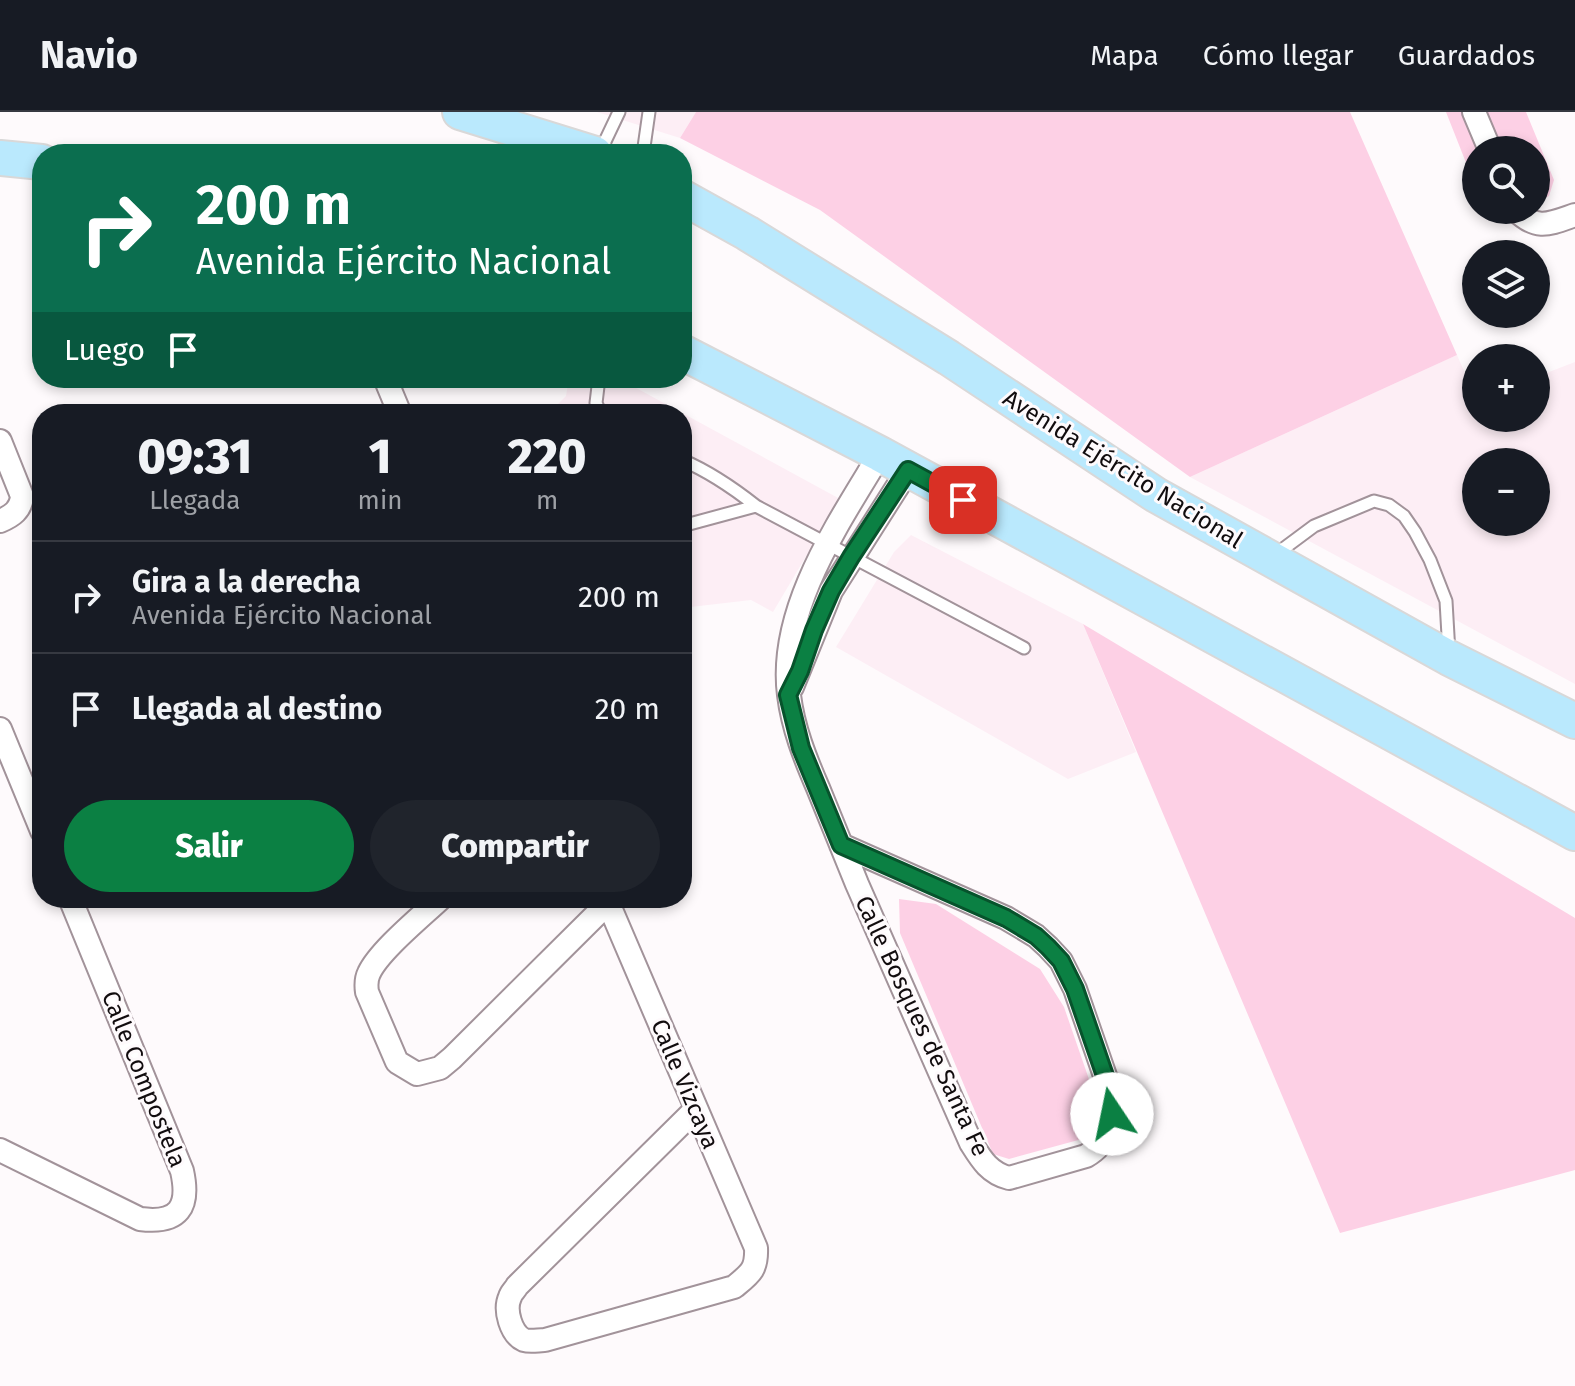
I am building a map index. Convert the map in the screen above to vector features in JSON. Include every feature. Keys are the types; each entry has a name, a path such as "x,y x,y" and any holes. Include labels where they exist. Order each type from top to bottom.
{"main road":[{"path":"460,112 564,144"},
{"path":"0,158 32,161"},
{"name":"Avenida Ejército Nacional","path":"692,203 747,233 949,358 1156,495 1449,658 1575,721"},
{"path":"692,357 894,462 1575,833"}],"street":[{"path":"1474,112 1484,136"},
{"path":"1550,224 1575,215"},
{"path":"0,441 22,496 17,511 1,516"},
{"path":"788,695 831,591 851,557 894,462"},
{"name":"Calle Bosques de Santa Fe","path":"841,845 1006,918 1036,936 1061,961 1075,989 1112,1096 1110,1124 1097,1149 1086,1156 1009,1178 989,1170 971,1143 841,845 801,748 788,695 787,666 790,637 798,609 827,544 894,462"},
{"path":"0,729 32,807"},
{"name":"Calle Compostela","path":"0,1150 140,1219 157,1222 168,1219 179,1212 184,1201 186,1187 182,1171 74,908"},
{"path":"431,908 378,959 366,982 367,992 397,1062 417,1074 440,1068 452,1058 599,908"},
{"name":"Calle Vizcaya","path":"610,908 756,1248 756,1261 752,1271 734,1287 545,1340 525,1340 513,1330 508,1309 509,1297 517,1286 696,1109"}],"lane":[{"path":"602,144 619,112"},
{"path":"644,144 649,112"},
{"path":"692,464 728,484 756,506 1024,648"},
{"path":"1269,559 1314,526 1374,501 1389,505 1404,516 1430,560 1446,601 1449,658"},
{"path":"692,523 756,506"}],"shaded area":[{"path":"597,112 696,112 680,138"},
{"path":"696,112 1350,112 1457,355 1190,477 820,210 680,138"},
{"path":"1446,112 1526,112 1536,136 1462,136 1462,153"},
{"path":"1550,170 1554,180 1550,193"},
{"path":"1457,355 1462,366 1462,432 1550,432 1550,372 1575,362 1575,684 1190,477"},
{"path":"567,388 636,388 666,404 558,404 566,396"},
{"path":"692,418 840,499 773,612 751,600 692,607"},
{"path":"911,535 1083,624 1136,752 1068,779 836,647 894,552"},
{"path":"1083,624 1575,918 1575,1170 1340,1233"},
{"path":"899,899 936,904 1040,969 1064,1007 1101,1114 1093,1136 1009,1159 993,1154 900,933"}],"route":[{"path":"963,500 908,470 831,591 788,695 794,724 841,845 1006,918 1036,936 1061,961 1075,989 1112,1096 1112,1114"}]}
